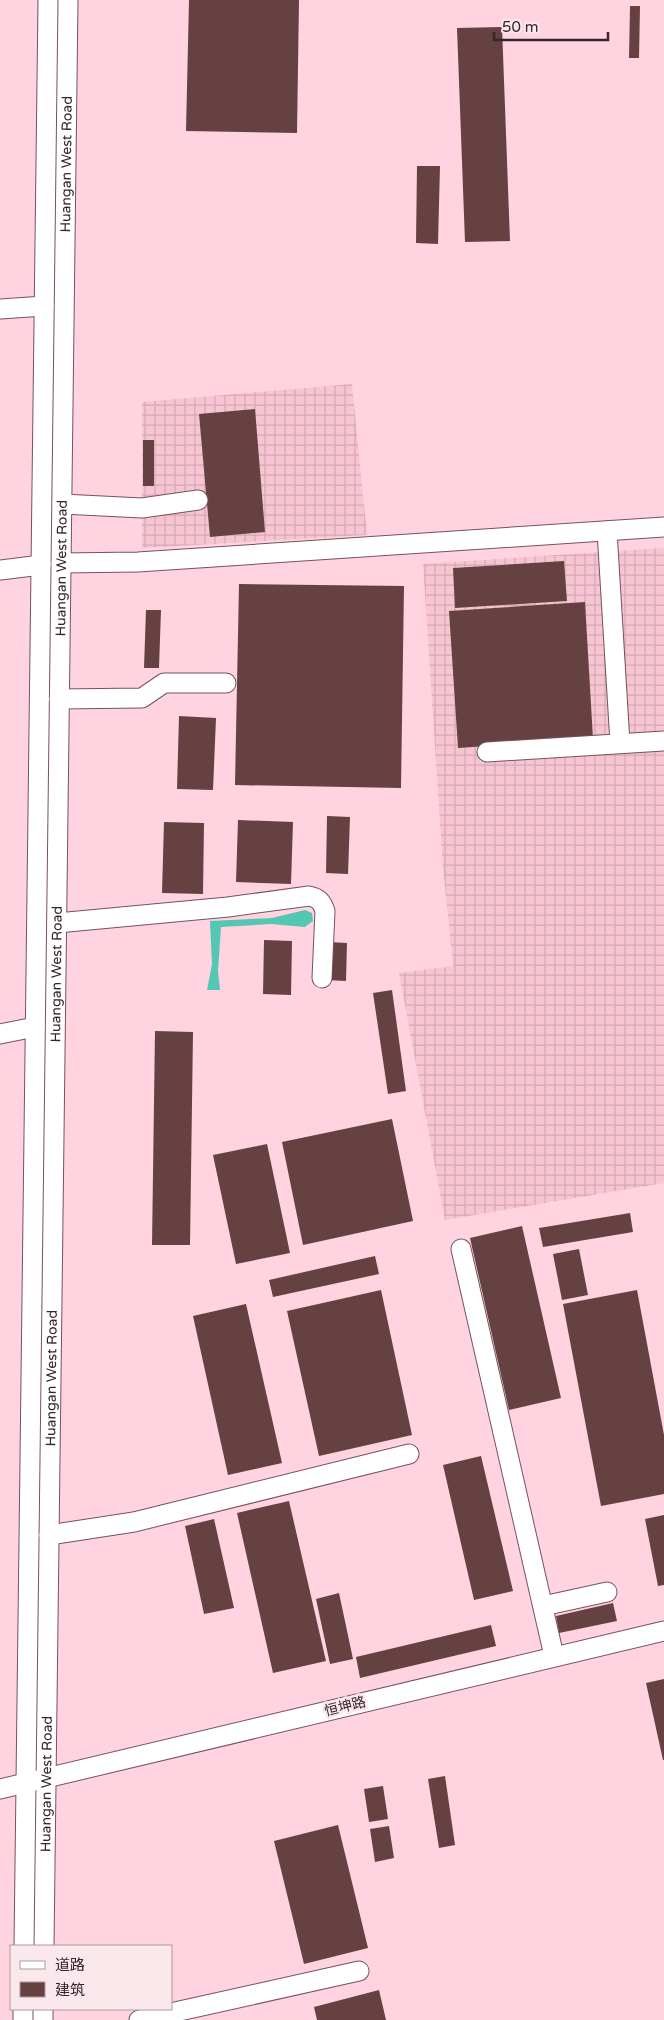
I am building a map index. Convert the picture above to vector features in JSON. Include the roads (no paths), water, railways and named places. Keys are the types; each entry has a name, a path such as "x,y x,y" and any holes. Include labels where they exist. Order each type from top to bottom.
{"street":[{"name":"Huangan West Road","path":"24,1945 48,0"},
{"name":"Huangan West Road","path":"44,1945 68,0"},
{"path":"0,309 44,306"},
{"path":"62,504 142,508 198,500"},
{"path":"61,563 138,562 664,527"},
{"path":"607,530 620,743"},
{"path":"0,570 41,565"},
{"path":"59,699 142,698 164,683 226,683"},
{"path":"487,752 664,741"},
{"path":"57,923 228,907 309,896 316,897 322,902 325,911 322,978"},
{"path":"0,1034 35,1027"},
{"path":"460,1249 554,1656"},
{"path":"49,1535 134,1522 409,1454"},
{"path":"543,1606 607,1592"},
{"name":"恒坤路","path":"0,1789 664,1631"},
{"path":"139,2020 359,1971"}]}
